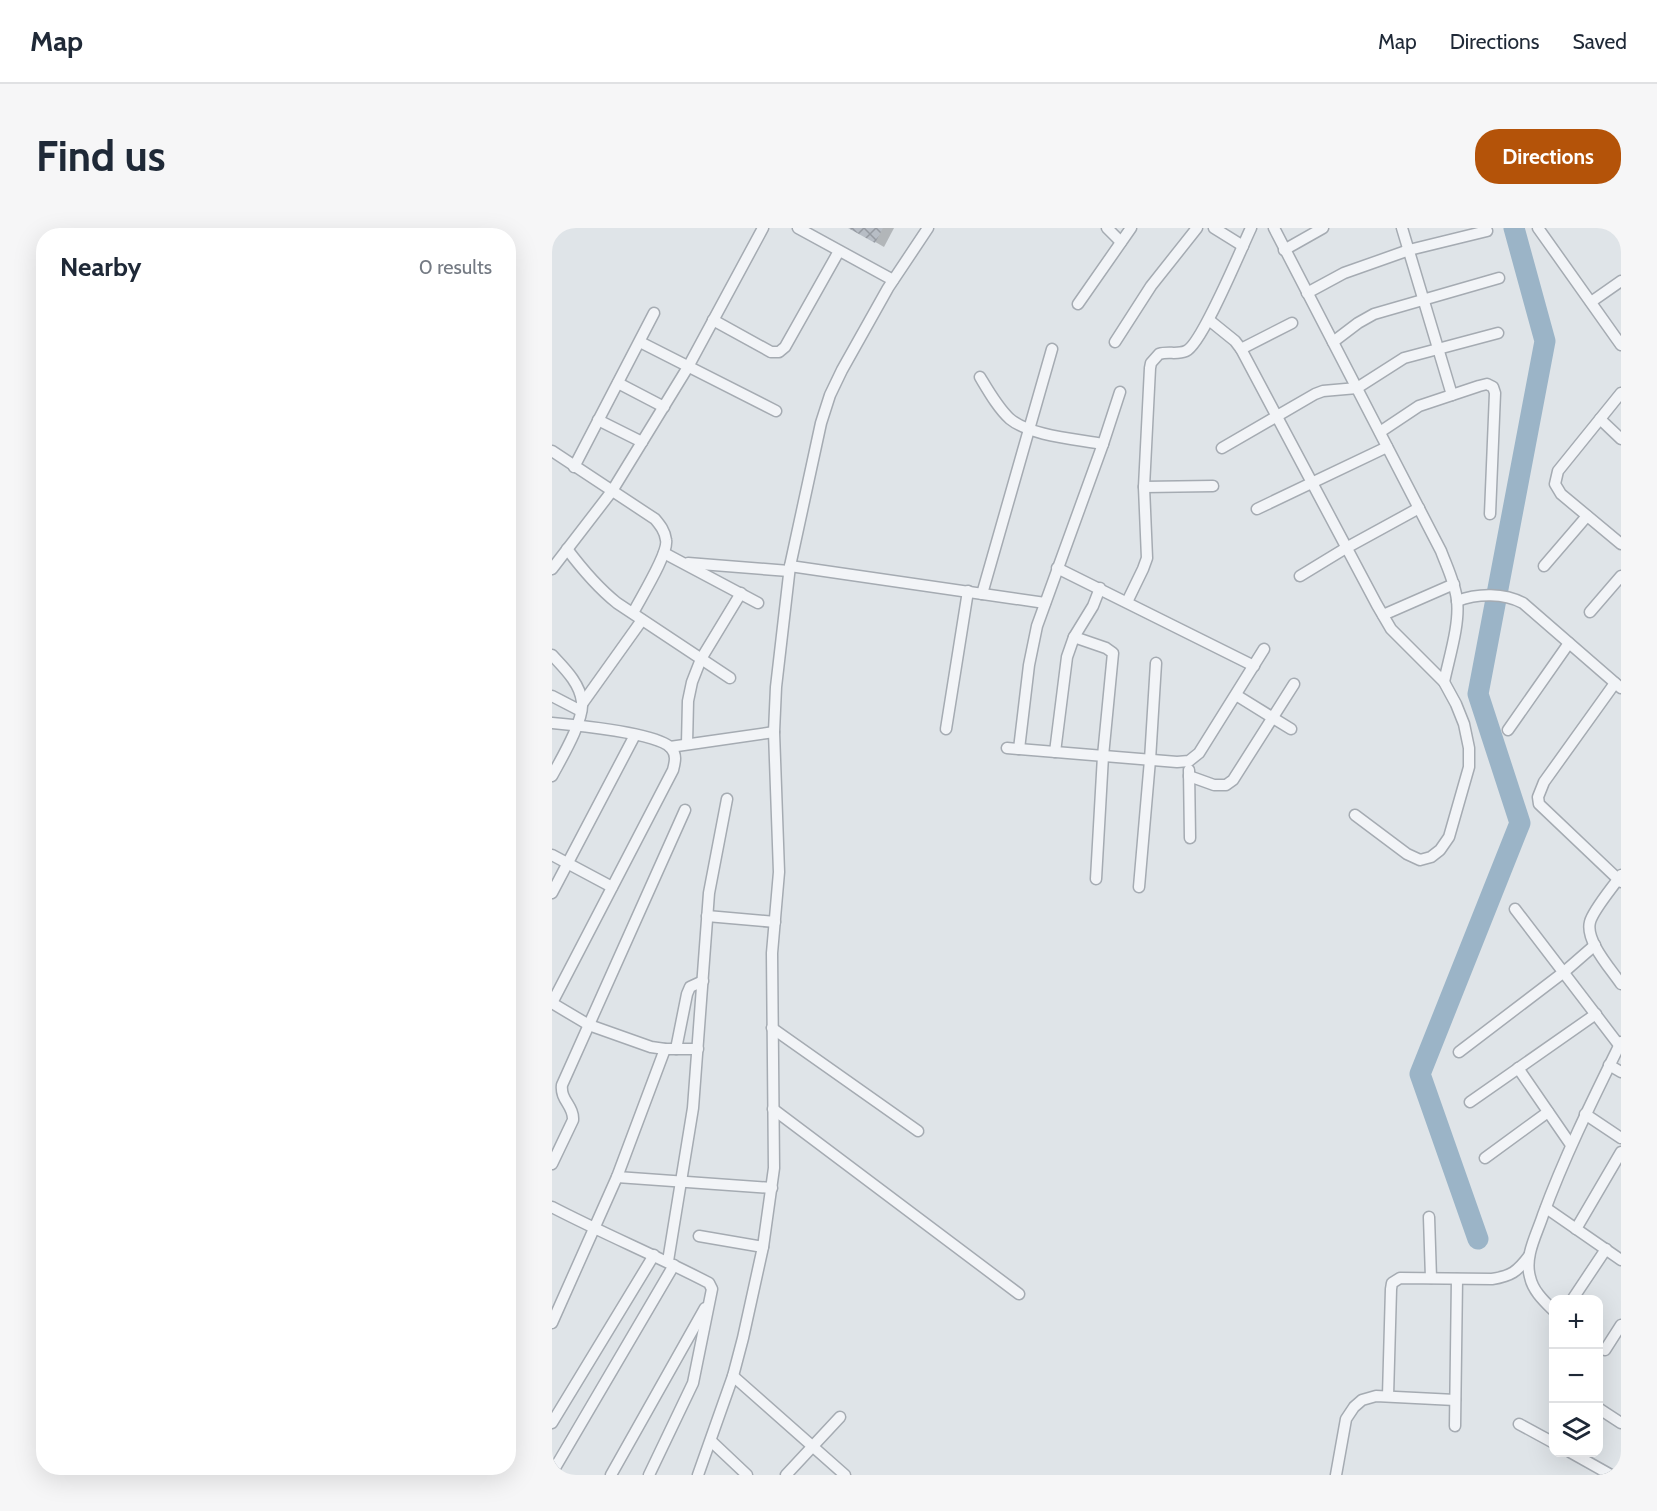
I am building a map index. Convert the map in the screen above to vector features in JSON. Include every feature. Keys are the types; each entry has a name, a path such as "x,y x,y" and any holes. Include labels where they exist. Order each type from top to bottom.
{"street":[{"path":"552,569 612,491 664,407 763,228"},
{"path":"798,228 893,280"},
{"path":"698,1475 733,1376 743,1338 763,1247 772,1188 774,1168 772,953 779,872 774,732 776,687 790,568 821,423 830,395 893,280 928,228"},
{"path":"1107,228 1121,242"},
{"path":"1078,304 1131,228"},
{"path":"1115,342 1151,286 1197,228"},
{"path":"1214,228 1243,246"},
{"path":"1127,602 1147,558 1144,487 1151,363 1159,354 1178,354 1188,351 1195,343 1209,320 1251,228"},
{"path":"1274,228 1441,551 1454,584 1457,618 1444,682"},
{"path":"1284,250 1323,228"},
{"path":"1402,228 1452,395"},
{"path":"1538,228 1621,345"},
{"path":"1307,294 1344,273 1408,250 1487,231"},
{"path":"713,320 771,352 778,352 785,347 839,251"},
{"path":"1333,342 1374,314 1498,278"},
{"path":"1591,302 1621,281"},
{"path":"574,466 654,313"},
{"path":"1209,320 1235,341 1241,349 1391,629 1444,682 1464,724 1469,748 1469,766 1449,837 1440,850 1431,857 1420,860 1407,854 1355,814"},
{"path":"1241,349 1292,323"},
{"path":"1222,448 1323,391 1357,388 1404,358 1498,333"},
{"path":"640,342 776,411"},
{"path":"982,594 1052,349"},
{"path":"980,377 1009,418 1021,426 1029,430 1103,444"},
{"path":"618,383 664,407"},
{"path":"1380,432 1419,406 1487,384 1493,387 1495,393 1490,513"},
{"path":"1019,748 1033,644 1057,568 1120,392"},
{"path":"1621,393 1558,471 1555,484 1561,495 1621,544"},
{"path":"1600,419 1621,439"},
{"path":"598,420 642,442"},
{"path":"1257,508 1388,447"},
{"path":"552,451 655,519 663,530 667,542 638,616 582,707 577,726 552,776"},
{"path":"1144,487 1213,486"},
{"path":"1300,576 1419,508"},
{"path":"1544,566 1587,516"},
{"path":"567,549 601,590 730,678"},
{"path":"664,553 758,603"},
{"path":"683,563 790,568 1045,603"},
{"path":"1057,568 1254,666"},
{"path":"1590,612 1621,576"},
{"path":"1383,615 1454,584"},
{"path":"1055,752 1067,657 1074,637 1093,606 1100,588"},
{"path":"946,729 968,591"},
{"path":"687,744 689,690 701,659 741,593"},
{"path":"1457,601 1477,595 1508,597 1523,603 1618,685 1544,783 1538,797 1539,804 1620,879 1590,920 1589,930 1592,941 1621,984"},
{"path":"1074,637 1106,648 1113,653 1103,756 1096,879"},
{"path":"1508,730 1569,643"},
{"path":"1007,747 1150,760 1189,761 1199,753 1264,649"},
{"path":"552,655 568,672 578,689 582,707"},
{"path":"1139,887 1156,663"},
{"path":"1190,776 1214,785 1226,785 1233,780 1294,684"},
{"path":"1236,695 1291,729"},
{"path":"552,696 582,707"},
{"path":"552,723 635,735 664,743 674,753 675,761 673,770 552,1003 589,1025 651,1047 698,1049"},
{"path":"670,747 774,732"},
{"path":"552,893 635,735"},
{"path":"1189,761 1190,838"},
{"path":"552,1473 671,1263 693,1108 709,892 727,799"},
{"path":"552,1164 573,1120 573,1114 561,1093 562,1085 685,810"},
{"path":"552,855 612,887"},
{"path":"1388,1396 1392,1283 1400,1278 1492,1279 1504,1277 1520,1268 1529,1255 1558,1174 1620,1043 1515,909"},
{"path":"707,916 775,922"},
{"path":"1459,1052 1564,972 1595,945"},
{"path":"552,1323 671,1049 690,987 703,981"},
{"path":"1470,1102 1596,1014"},
{"path":"772,1028 918,1131"},
{"path":"1610,1065 1621,1072"},
{"path":"1518,1068 1571,1145"},
{"path":"773,1109 1019,1294"},
{"path":"1485,1158 1548,1112"},
{"path":"1585,1114 1621,1138"},
{"path":"1576,1229 1621,1152"},
{"path":"617,1177 772,1188"},
{"path":"552,1207 594,1229 671,1263 709,1283 712,1289 693,1383 649,1475"},
{"path":"1546,1208 1621,1260"},
{"path":"1430,1217 1431,1278"},
{"path":"699,1236 763,1247"},
{"path":"1575,1295 1606,1250"},
{"path":"552,1423 654,1255"},
{"path":"1529,1255 1530,1276 1534,1288 1549,1305"},
{"path":"1455,1426 1456,1279"},
{"path":"611,1475 709,1300"},
{"path":"1605,1350 1621,1325"},
{"path":"733,1376 845,1475"},
{"path":"1336,1475 1346,1419 1362,1400 1376,1396 1388,1396 1455,1400"},
{"path":"1603,1411 1621,1423"},
{"path":"786,1475 840,1417"},
{"path":"1519,1424 1549,1440"},
{"path":"711,1441 747,1475"},
{"path":"1579,1457 1611,1475"}],"building":[{"path":"848,228 883,228 875,243"}],"waterway":[{"path":"1478,1239 1420,1074 1520,823 1478,694 1545,341 1514,228"}]}
